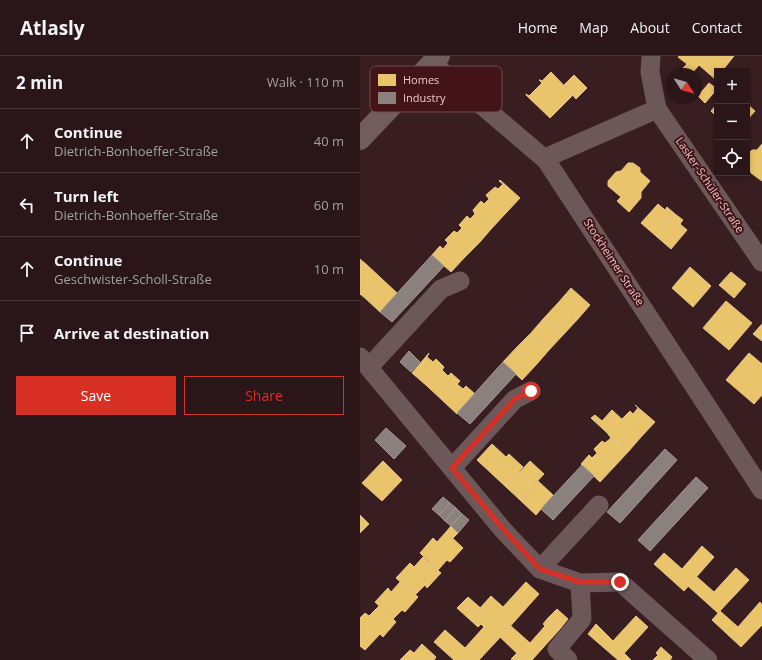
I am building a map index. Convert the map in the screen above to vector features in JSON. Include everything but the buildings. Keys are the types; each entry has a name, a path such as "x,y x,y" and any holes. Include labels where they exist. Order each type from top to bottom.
{"main road":[{"path":"360,139 386,112"}],"street":[{"name":"Lasker-Schüler-Straße","path":"651,56 650,72 657,109 762,262"},
{"path":"546,160 552,155 657,109"},
{"name":"Stockheimer Straße","path":"493,112 546,160 762,490"},
{"path":"460,281 441,289 365,362 504,530 540,569 580,582 620,582 708,660"},
{"path":"452,468 515,399 531,391"},
{"path":"540,569 599,505"},
{"path":"568,660 557,649 582,618 580,582"}],"route":[{"path":"531,391 515,399 452,468 504,530 540,569 580,582 620,582"}]}
